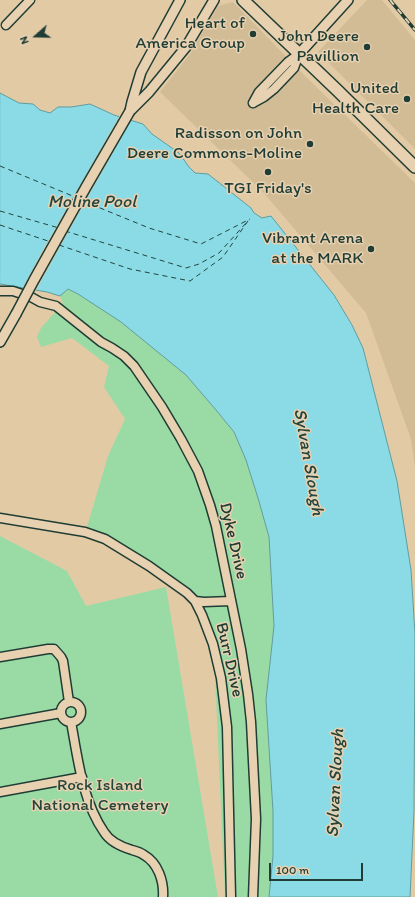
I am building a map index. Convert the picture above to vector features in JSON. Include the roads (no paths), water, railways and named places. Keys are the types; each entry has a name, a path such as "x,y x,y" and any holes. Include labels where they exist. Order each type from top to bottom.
{"main road":[{"path":"244,0 415,167"}],"street":[{"path":"6,25 30,0"},
{"path":"0,342 130,110 141,72 180,0"},
{"path":"130,110 149,92 184,50 197,31 214,0"},
{"path":"299,54 294,68 274,89 253,103 259,92 288,62 299,54 348,0"},
{"name":"Dyke Drive","path":"0,292 14,291 40,302 56,306 101,342 124,356 134,366 162,407 198,471 216,526 241,649 251,722 256,819 253,897"},
{"name":"Burr Drive","path":"0,518 85,532 105,539 149,566 187,593 195,601 213,644 221,678 225,706 227,727 231,897"},
{"path":"195,601 231,601"},
{"path":"0,657 54,649 63,661 69,702"},
{"path":"69,702 78,704 81,710 80,716 72,722 66,721 61,713 61,707 69,702"},
{"path":"0,724 61,713"},
{"path":"72,722 85,791 91,808 105,834 123,847 143,854 150,860 158,870 164,891 163,897"},
{"path":"0,792 82,777"}],"water":[{"name":"Moline Pool","path":"0,93 19,103 33,104 40,110 50,113 58,107 71,107 90,104 114,115 143,124 152,134 179,153 195,173 208,174 262,218 271,216 334,295 352,325 363,348 397,481 411,570 415,634 414,811 410,897 269,897 273,856 273,811 266,700 274,626 269,537 246,460 234,432 186,375 121,322 68,289 60,296 47,292 0,284"}],"railway":[{"path":"390,0 415,30"}],"place":[{"name":"Heart of America Group","path":"253,34"},
{"name":"John Deere Pavillion","path":"367,47"},
{"name":"United Health Care","path":"407,99"},
{"name":"Radisson on John Deere Commons-Moline","path":"310,144"},
{"name":"TGI Friday's","path":"268,172"},
{"name":"Vibrant Arena at the MARK","path":"371,249"}],"water label":[{"name":"Sylvan Slough","path":"308,462"},
{"name":"Sylvan Slough","path":"336,783"}],"park label":[{"name":"Rock Island National Cemetery","path":"100,796"}]}
